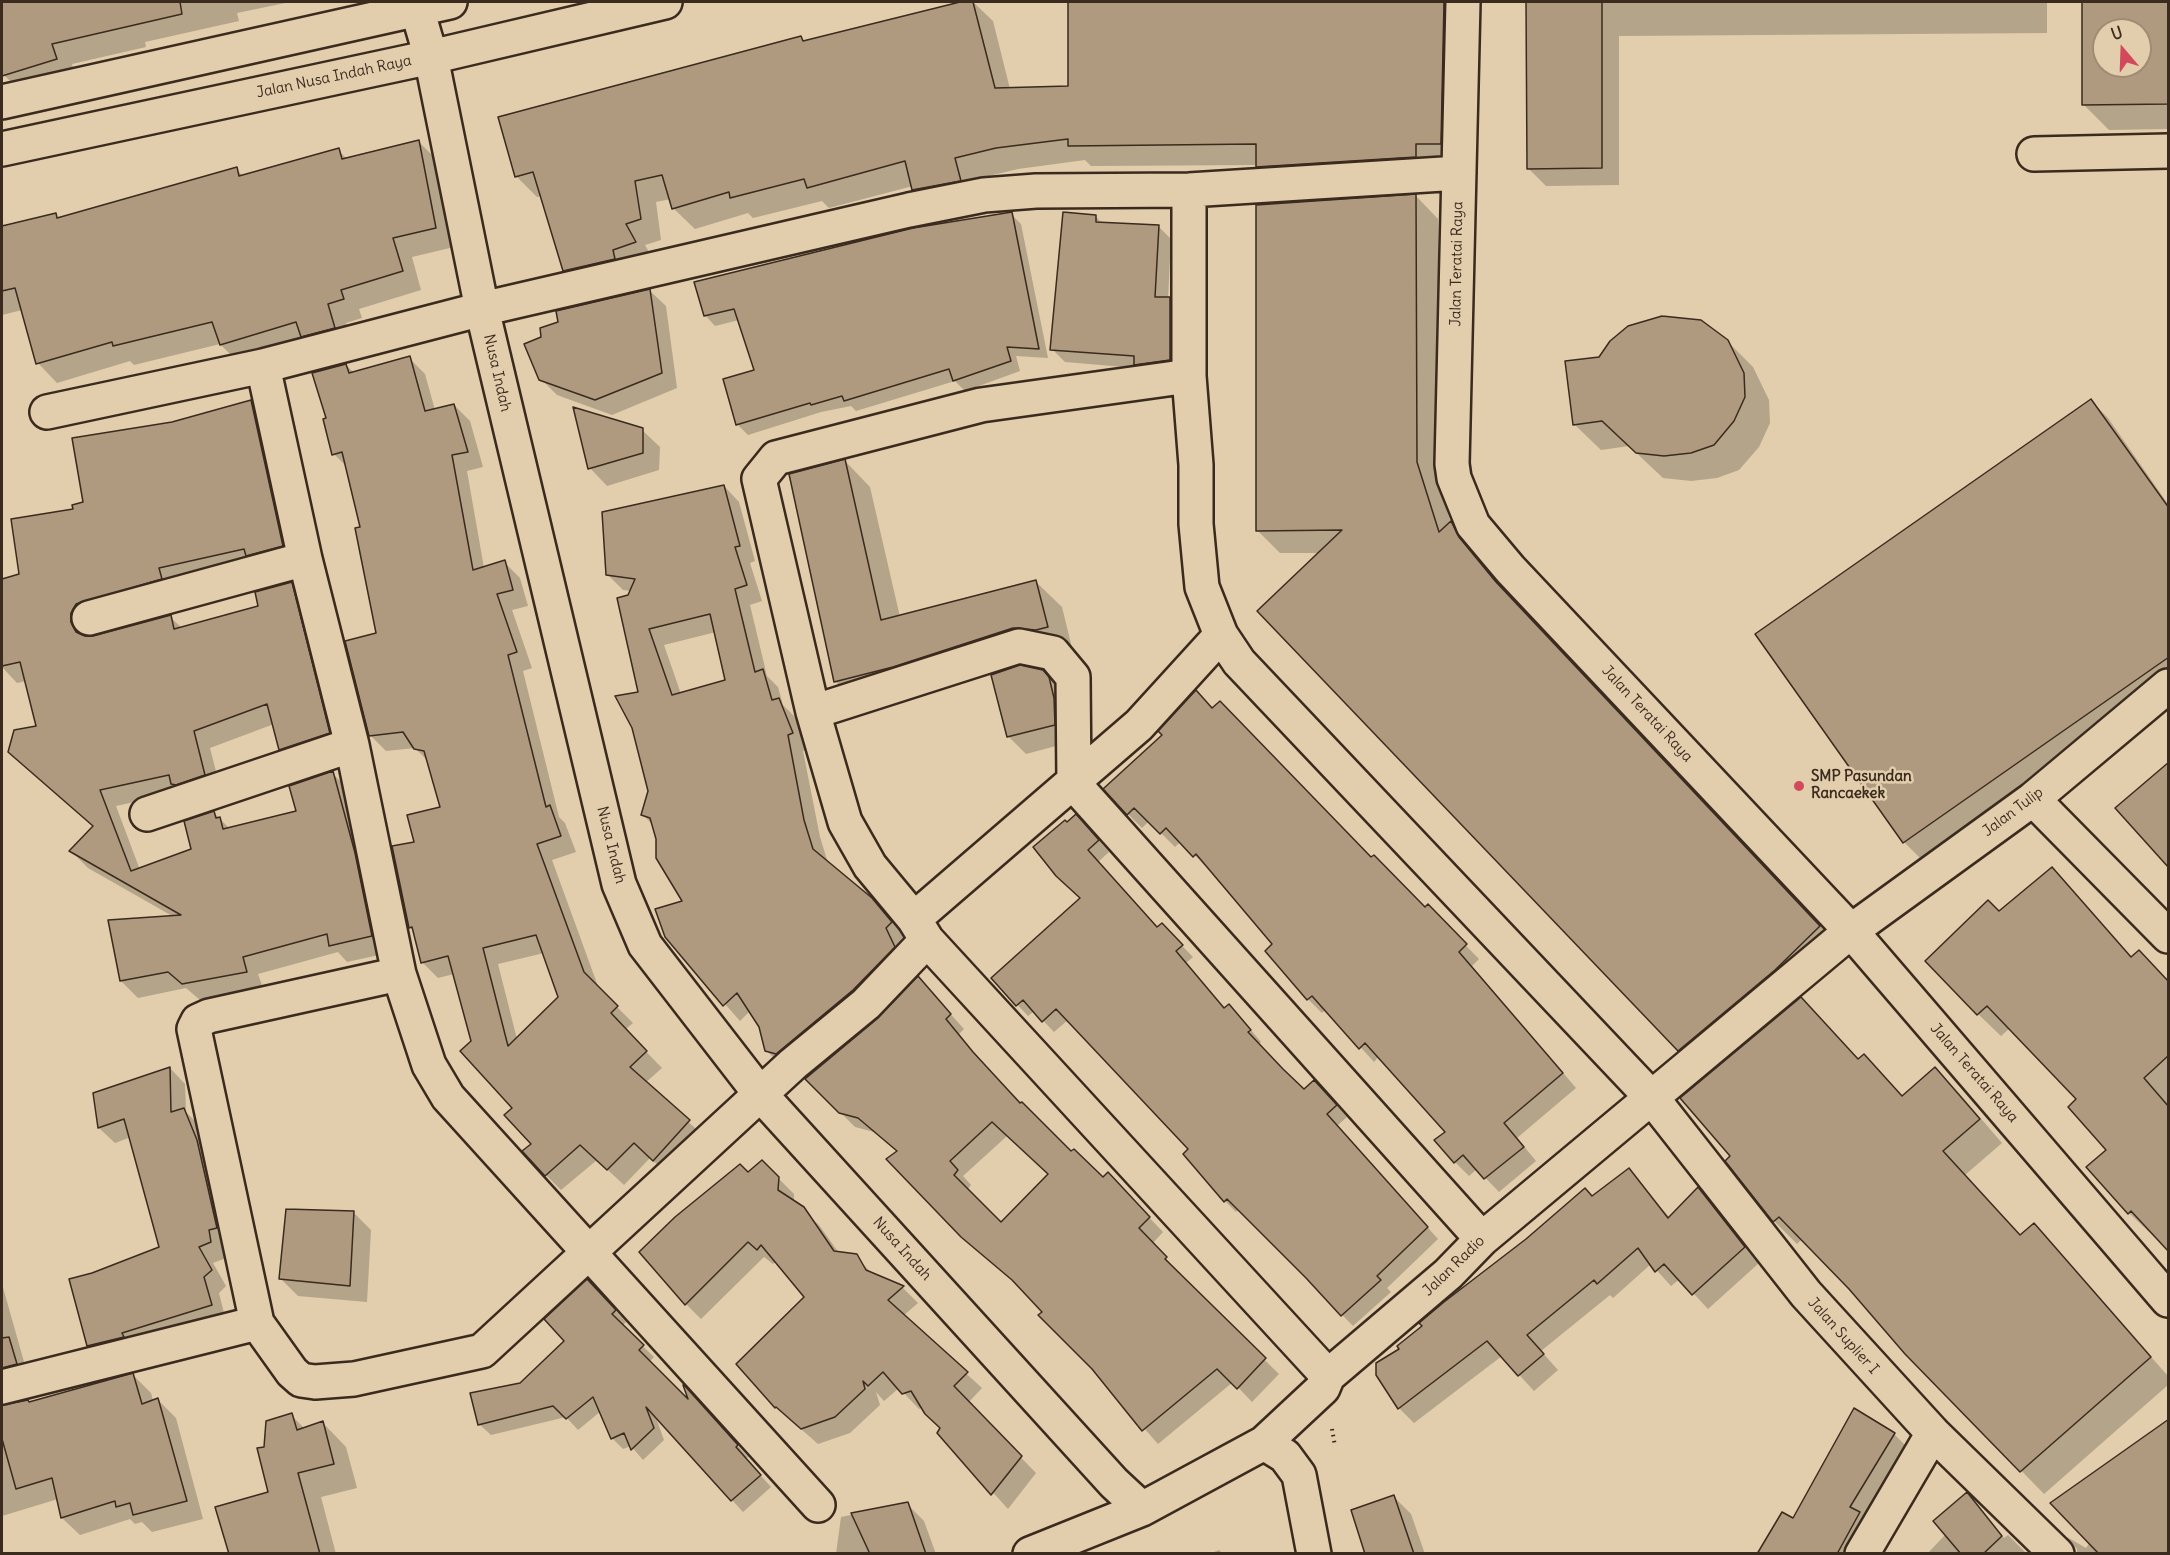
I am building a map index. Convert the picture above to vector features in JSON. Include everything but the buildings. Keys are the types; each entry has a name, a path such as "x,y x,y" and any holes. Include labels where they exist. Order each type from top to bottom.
{"street":[{"path":"2,102 450,2"},
{"name":"Jalan Nusa Indah Raya","path":"2,149 431,57 665,2"},
{"name":"Jalan Teratai Raya","path":"1463,2 1452,464 1458,489 1473,525 1518,578 1851,930 2169,1300"},
{"name":"Nusa Indah","path":"417,9 431,57 482,309 620,884 645,945 761,1095 1114,1483 1143,1509"},
{"path":"2034,154 2169,152"},
{"path":"47,412 263,366 482,309 909,210 984,195 1036,191 1189,190 1459,173"},
{"name":"Jalan Suplier I","path":"1189,190 1189,376 1196,465 1196,524 1202,587 1221,635 1239,662 1652,1098 1806,1294 1933,1433 2057,1554"},
{"path":"263,366 305,559 352,745 399,974 429,1065 448,1097 818,1505"},
{"path":"1189,376 981,405 776,458 759,479 813,712 845,822 870,866 921,930 1328,1376"},
{"path":"89,618 305,559"},
{"path":"399,974 209,1017 198,1021 195,1029 256,1323 292,1372 301,1380 315,1382 354,1379 482,1351 761,1095 866,1004 921,930 1138,725 1221,635"},
{"path":"813,712 1019,646 1038,648 1053,653 1073,677 1074,784 1482,1239"},
{"name":"Jalan Tulip","path":"1851,930 2032,799 2169,686"},
{"path":"147,814 352,745"},
{"path":"2032,799 2169,936"},
{"name":"Jalan Radio","path":"1030,1554 1143,1509 1264,1443 1323,1388 1328,1376 1448,1275 1482,1239 1851,930"},
{"path":"2,1387 256,1323"},
{"path":"1862,1554 1933,1433"},
{"path":"1264,1443 1285,1456 1299,1475 1314,1554"}],"place":[{"name":"SMP Pasundan Rancaekek","path":"1799,786"}]}
